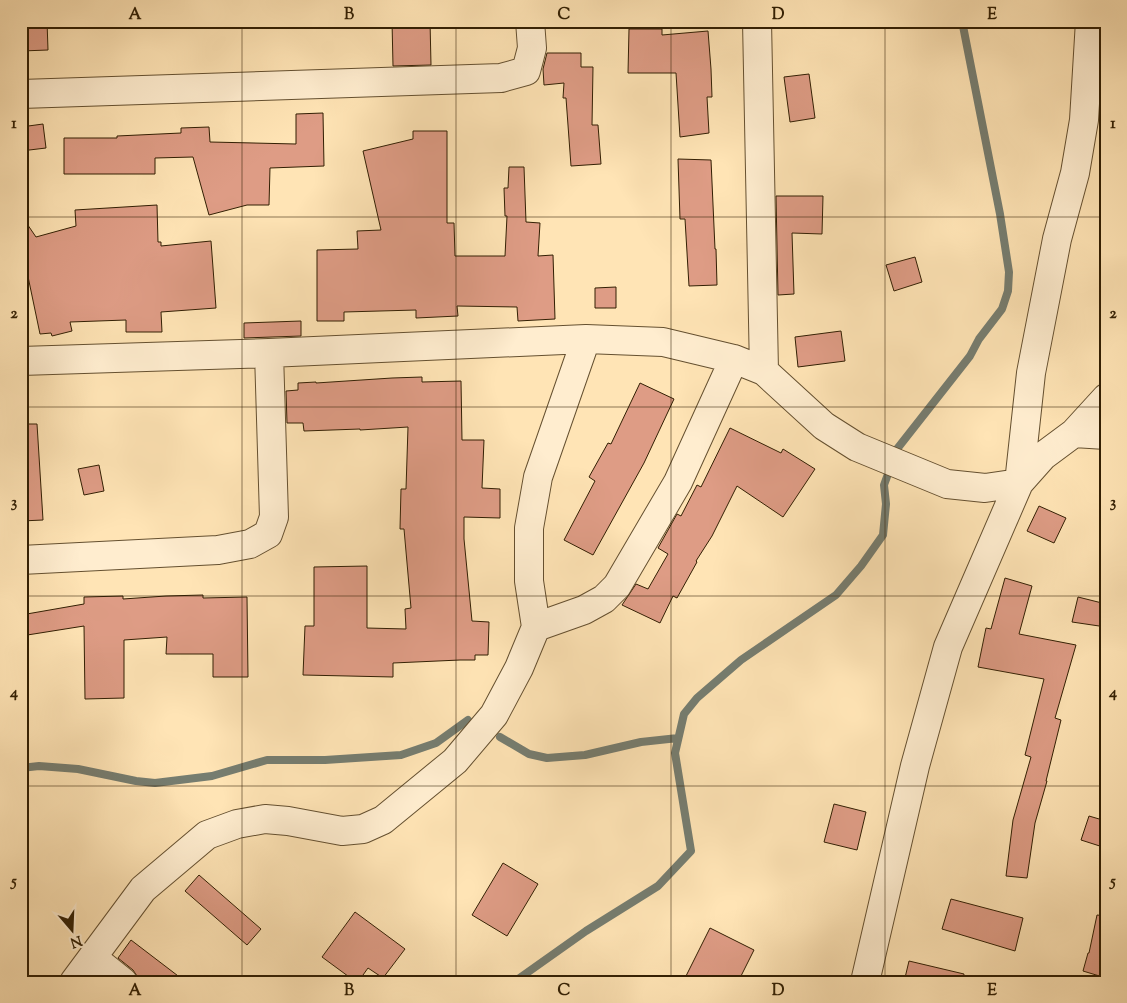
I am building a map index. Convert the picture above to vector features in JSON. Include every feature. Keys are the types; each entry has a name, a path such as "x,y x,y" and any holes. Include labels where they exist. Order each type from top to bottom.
{"street":[{"path":"21,94 501,78 526,70 532,48 530,21"},
{"path":"757,21 764,371"},
{"path":"865,982 915,766 948,647 1019,483 1031,373 1057,239 1075,173 1084,120 1090,21"},
{"path":"74,982 142,889 207,835 237,824 265,819 288,821 342,831 363,829 383,820 455,761 494,715 519,668 536,627 529,581 529,528 538,477 586,339"},
{"path":"21,361 269,353 586,339 663,342 734,359 764,371 824,426 857,447 946,484 985,488 1019,483 1044,456 1074,433 1106,398"},
{"path":"21,560 218,550 250,544 268,534 274,517 269,353"},
{"path":"536,627 584,610 604,599 617,586 678,482 734,359"},
{"path":"1074,433 1106,435"},
{"path":"93,958 123,982"}],"building":[{"path":"21,21 47,21 48,50 21,51"},
{"path":"392,21 430,21 431,65 393,66"},
{"path":"629,29 662,29 662,35 708,31 712,97 707,97 709,133 680,137 676,73 628,73"},
{"path":"547,53 581,53 581,67 593,67 592,125 598,125 601,164 571,166 566,98 563,98 564,83 544,85 543,69"},
{"path":"809,74 815,118 790,122 784,77"},
{"path":"323,113 324,166 270,168 269,205 247,205 209,215 193,157 155,158 155,174 64,174 64,138 117,138 117,136 181,133 181,128 209,127 210,142 296,144 296,114"},
{"path":"43,124 46,148 21,151 21,127"},
{"path":"413,131 447,131 447,223 454,223 455,256 505,256 507,216 505,216 504,188 508,188 509,167 524,167 526,222 540,223 538,256 553,255 555,319 518,321 517,307 457,306 458,316 416,318 416,310 344,312 344,321 317,321 317,250 358,249 357,231 381,230 363,151 413,139"},
{"path":"678,159 711,160 717,285 689,286 685,219 680,219"},
{"path":"776,196 823,196 822,234 792,233 794,294 778,295"},
{"path":"157,205 158,242 161,242 161,246 211,241 216,308 161,312 162,332 126,332 126,320 70,322 72,331 52,336 51,333 40,334 21,243 21,215 36,237 76,226 75,210"},
{"path":"915,257 922,282 894,291 886,265"},
{"path":"616,287 616,308 595,308 595,288"},
{"path":"301,321 301,336 244,338 244,323"},
{"path":"841,331 845,361 798,367 795,337"},
{"path":"422,377 422,382 461,381 462,440 484,440 482,488 500,489 500,518 464,517 464,539 472,621 489,622 488,655 475,655 475,660 393,663 393,677 303,675 305,626 314,626 314,567 367,566 367,628 406,629 405,609 411,608 404,529 400,529 401,489 406,489 408,427 304,431 303,423 287,423 286,391 298,390 298,383"},
{"path":"640,383 674,399 644,463 593,555 564,540 595,481 589,477 608,443 611,444"},
{"path":"21,424 37,424 43,520 21,521"},
{"path":"730,428 781,453 783,449 815,469 783,517 737,486 712,536 696,561 677,598 673,596 660,623 622,605 636,584 648,589 668,554 658,548 677,514 681,516 697,485 701,487"},
{"path":"99,465 104,491 84,495 78,469"},
{"path":"1039,506 1066,518 1054,543 1027,531"},
{"path":"1005,578 1032,586 1019,634 1076,645 1055,718 1061,720 1035,823 1027,878 1006,876 1013,820 1031,757 1025,755 1044,679 978,667 986,628 991,629"},
{"path":"203,595 203,598 247,597 248,677 213,677 213,654 166,654 167,637 124,640 124,698 85,699 84,626 21,636 21,615 84,604 84,597 123,596 123,599"},
{"path":"1078,597 1106,604 1106,627 1072,622"},
{"path":"834,804 866,812 857,850 824,842"},
{"path":"1089,816 1106,821 1106,848 1081,840"},
{"path":"503,863 538,884 507,936 472,915"},
{"path":"199,875 261,929 247,945 185,891"},
{"path":"951,899 1023,918 1015,951 942,929"},
{"path":"355,912 405,949 383,978 368,968 358,982 356,982 322,957"},
{"path":"1097,915 1106,916 1106,978 1083,971"},
{"path":"710,928 754,950 738,982 683,982"},
{"path":"131,940 186,982 138,982 133,970 118,958"},
{"path":"909,961 964,974 963,982 904,982"}],"waterway":[{"path":"514,982 586,931 658,886 691,851 675,753 684,714 697,698 741,660 836,595 861,566 883,535 886,504 884,485 897,449 970,356 979,339 1002,309 1008,291 1009,272 1000,214 963,26 964,21"},
{"path":"21,768 39,766 78,769 155,783 212,776 267,760 325,760 401,755 436,743 468,720"},
{"path":"500,737 529,754 547,758 585,755 641,742 678,738"}]}
